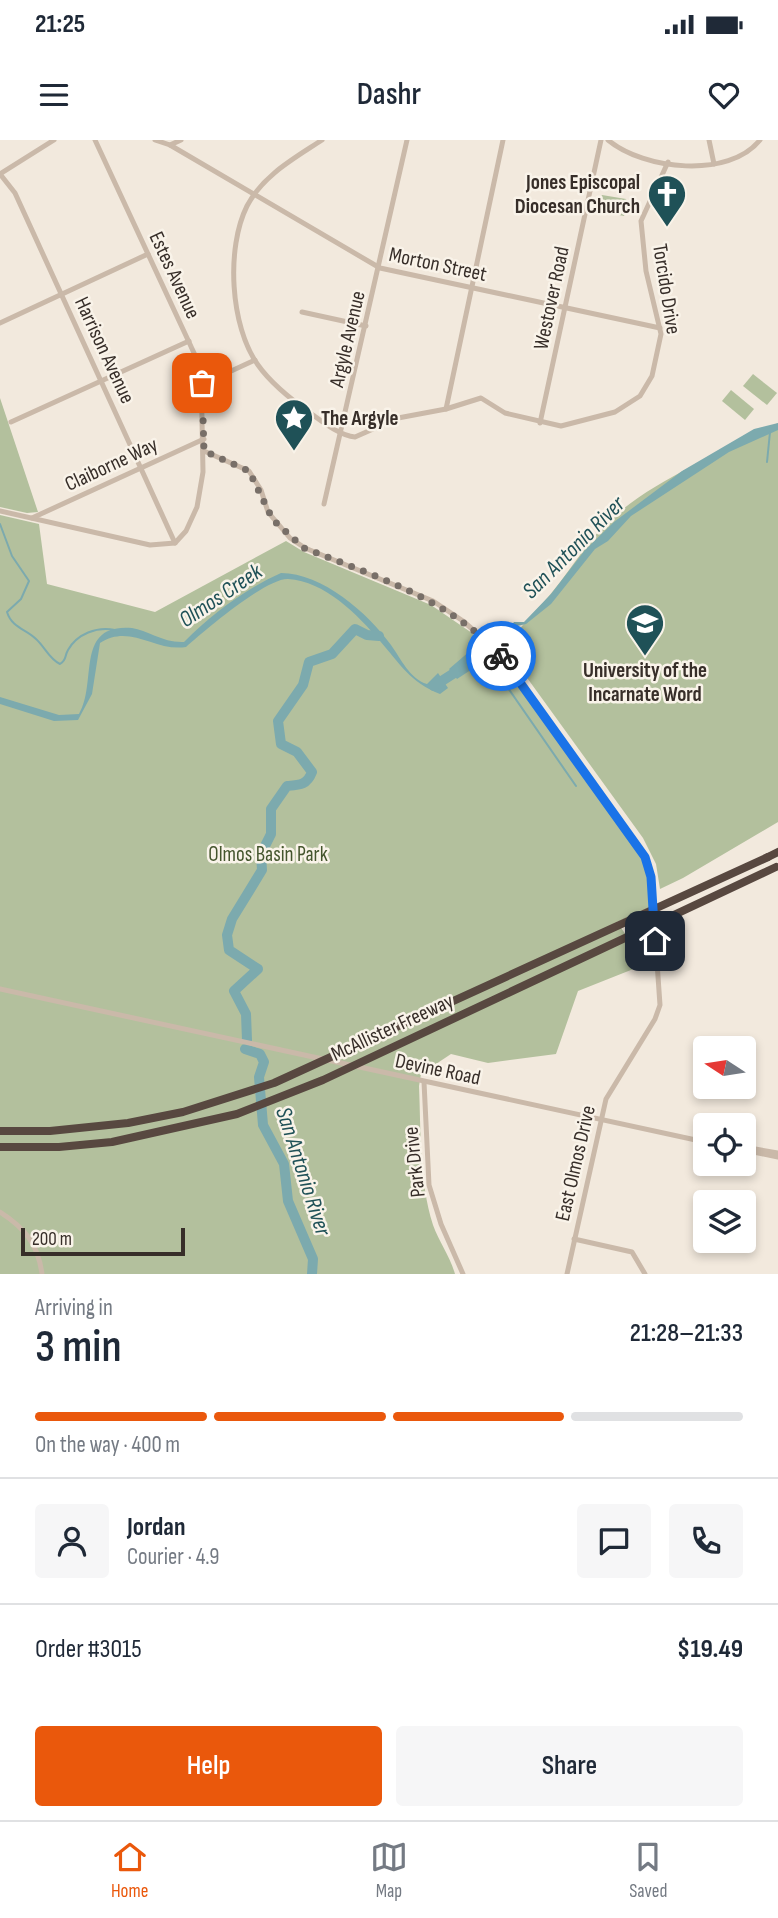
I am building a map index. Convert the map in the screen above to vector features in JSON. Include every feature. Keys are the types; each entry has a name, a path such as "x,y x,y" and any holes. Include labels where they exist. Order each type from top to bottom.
{"highway":[{"name":"McAllister Freeway","path":"0,1132 128,1123 183,1112 274,1083 778,852"},
{"name":"McAllister Freeway","path":"0,1147 59,1147 112,1142 237,1114 323,1080 777,867"}],"street":[{"path":"0,174 54,140"},
{"name":"Estes Avenue","path":"95,140 202,372"},
{"name":"Morton Street","path":"155,140 170,145 380,268 660,328"},
{"path":"170,145 181,140"},
{"path":"322,140 278,169 254,195 241,219 234,259 236,304 256,360 295,402 341,431"},
{"name":"Argyle Avenue","path":"324,504 380,268 407,140"},
{"path":"446,409 503,140"},
{"name":"Westover Road","path":"540,423 601,140"},
{"path":"608,140 634,155 668,162 714,163 735,160 760,140"},
{"path":"709,140 714,163"},
{"name":"Torcido Drive","path":"341,431 350,436 361,436 398,418 486,399 505,413 540,423 574,424 631,404 640,396 652,376 660,344 660,328 646,271 641,221 668,162"},
{"name":"Harrison Avenue","path":"0,174 15,193 176,543"},
{"path":"0,323 148,254"},
{"path":"302,312 366,326"},
{"path":"11,422 189,341"},
{"path":"0,510 150,545 176,543 186,531 198,507 204,451 202,372 229,372 256,360"},
{"name":"Claiborne Way","path":"31,518 204,439"},
{"name":"East Olmos Drive","path":"204,451 249,471 273,520 304,548 433,601 463,621 506,662 638,845 651,877 660,1005 655,1019 606,1099 599,1120 567,1274"},
{"name":"Devine Road","path":"0,989 693,1140"},
{"name":"Park Drive","path":"424,1082 429,1185 441,1224 463,1274"},
{"path":"756,1150 778,1155"},
{"path":"0,1212 29,1236 39,1256 42,1274"},
{"path":"574,1239 632,1252 645,1274"}],"green space":[{"path":"602,195 626,199 629,204 624,216 599,211 596,207"},
{"path":"753,374 777,393 767,405 743,386"},
{"path":"731,390 754,409 745,420 722,401"},
{"path":"0,398 38,512 27,513 0,507"},
{"name":"University of the Incarnate Word","path":"778,423 778,822 660,889 656,864 643,838 507,650 523,625 553,591 594,536 629,504 670,478"},
{"name":"Olmos Basin Park","path":"0,515 39,524 47,584 155,612 286,541 304,552 431,605 472,633 506,667 641,856 647,870 650,907 617,922 646,964 578,991 556,1054 488,1063 451,1054 421,1074 419,1086 425,1191 433,1225 455,1274 0,1274"}],"water":[{"path":"778,423 778,430 729,452 631,516 608,541 595,549 551,604 526,624 517,626 492,656 457,679 449,669 478,644 505,633 514,622 524,622 551,594 585,550 614,522 682,471 754,429"},
{"path":"281,573 312,580 343,597 370,620 416,678 427,684 438,673 448,688 440,694 421,684 340,601 315,586 288,579 278,581 251,596 186,647 164,646 122,636 100,643 92,694 78,720 54,721 0,704 0,697 59,715 79,714 84,701 91,657 102,635 114,629 132,628 169,641 184,642 230,603"}],"waterway":[{"path":"767,462 770,432"},
{"path":"0,524 12,556 29,581 21,599 7,612 16,625 36,639 60,664 65,660 72,644 88,632 115,630"},
{"name":"San Antonio River","path":"247,1040 246,1014 234,991 258,969 229,950 227,935 232,919 262,870 261,854 271,834 271,809 287,786 302,784 312,772 297,752 281,744 278,721 303,685 309,662 332,654 355,629 367,635 379,636"},
{"path":"490,656 492,665 576,786"},
{"name":"San Antonio River","path":"434,686 462,668"},
{"name":"San Antonio River","path":"245,1049 260,1054 264,1062 259,1077 263,1125 284,1164 288,1201 313,1259 312,1274"}],"way so far":[{"path":"202,383 204,451 241,465 249,471 261,490 268,512 290,538 304,548 433,601 472,628 501,656"}],"place":[{"name":"Jones Episcopal Diocesan Church","path":"667,228"},
{"name":"The Argyle","path":"294,452"},
{"name":"University of the Incarnate Word","path":"645,657"}],"route":[{"path":"501,656 645,857 651,877 655,941"}],"water label":[{"name":"Olmos Creek","path":"220,595"}]}
